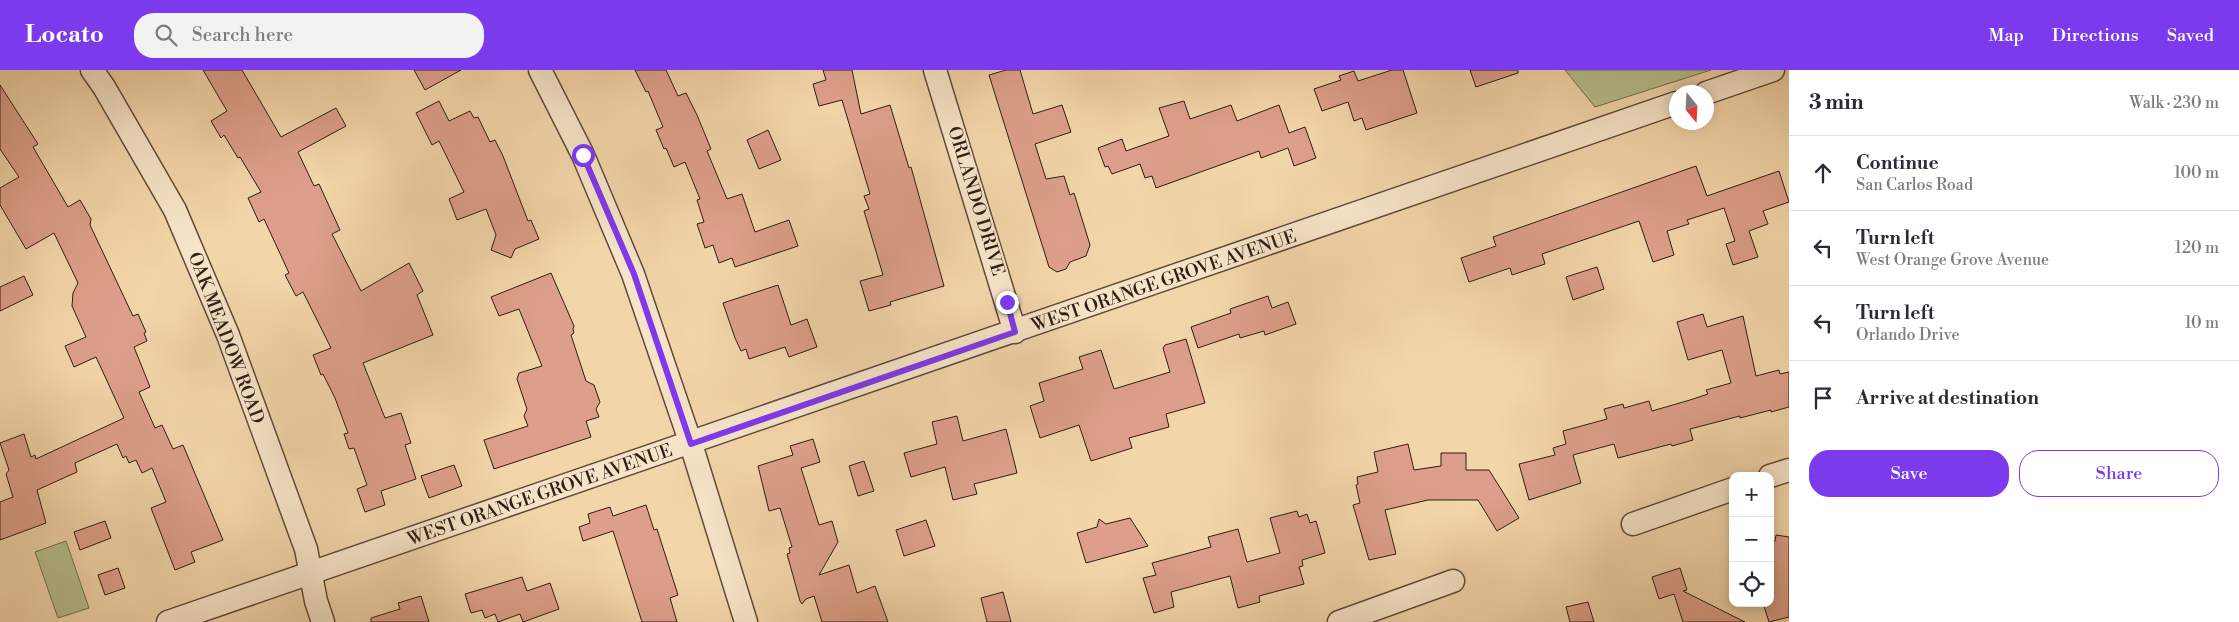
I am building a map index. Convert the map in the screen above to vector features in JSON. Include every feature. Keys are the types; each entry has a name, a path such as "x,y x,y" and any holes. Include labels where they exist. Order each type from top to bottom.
{"street":[{"name":"OAK MEADOW ROAD","path":"92,70 175,210 228,334 306,549 310,573 323,622"},
{"path":"540,70 583,155 634,274 691,444 746,622"},
{"name":"ORLANDO DRIVE","path":"936,70 1015,332"},
{"path":"1714,90 1773,70"},
{"name":"WEST ORANGE GROVE AVENUE","path":"168,622 691,444 1669,105"},
{"path":"1774,475 1789,470"},
{"path":"1634,524 1729,490"},
{"path":"1339,622 1453,581"}],"green space":[{"path":"1565,70 1711,70 1595,107"},
{"path":"66,541 89,608 58,618 35,552"}],"building":[{"path":"203,70 242,70 281,137 336,108 346,126 298,152 314,186 319,184 340,230 332,234 361,291 409,263 423,291 417,295 433,335 363,363 385,418 401,413 411,443 405,445 416,479 381,491 385,505 365,512 357,489 367,485 354,448 349,449 344,434 348,433 335,398 323,374 321,375 313,355 331,348 303,292 296,296 285,275 289,273 264,219 259,222 248,198 261,192 240,157 238,158 224,135 221,138 211,121 227,111"},
{"path":"414,70 461,70 425,90"},
{"path":"635,70 666,70 678,96 686,93 697,115 711,149 707,151 727,199 742,194 755,232 789,220 798,246 735,267 732,258 719,263 713,245 705,248 697,224 704,222 697,200 700,199 685,162 674,167 666,148 664,149 656,130 663,127 648,91 646,92"},
{"path":"823,70 852,70 861,114 890,105 909,168 911,167 944,286 890,302 891,305 869,311 860,281 883,275 864,211 869,209 864,196 870,194 842,100 819,106 813,84 826,80"},
{"path":"1006,70 1020,70 1033,114 1062,105 1071,132 1035,144 1046,179 1064,176 1070,195 1074,193 1090,245 1086,256 1070,262 1066,269 1057,272 1049,267 989,75"},
{"path":"1392,70 1403,70 1417,113 1366,130 1362,118 1354,121 1348,102 1322,111 1314,89 1341,80 1339,76 1354,71 1358,81"},
{"path":"1470,70 1518,70 1518,73 1476,87"},
{"path":"0,85 38,144 33,147 68,207 80,200 91,219 90,225 133,316 138,314 146,332 144,333 147,341 134,347 150,387 139,392 155,428 162,425 173,449 183,445 223,540 191,552 195,562 175,570 151,508 166,502 152,468 142,473 136,460 129,463 126,456 123,458 117,444 75,463 77,472 37,490 46,523 0,540 0,502 13,497 6,474 9,470 0,443 24,434 31,457 35,455 36,459 124,418 96,357 74,367 65,346 86,337 72,306 73,293 78,283 54,233 26,249 0,205 0,188 19,177 0,149"},
{"path":"439,101 449,121 470,111 474,118 478,117 490,142 495,140 503,156 528,221 531,220 539,239 515,249 511,258 491,250 496,235 486,209 457,220 449,199 464,192 439,141 432,145 416,113"},
{"path":"1184,101 1190,119 1231,105 1237,121 1279,105 1289,133 1305,127 1316,158 1294,166 1288,148 1261,158 1259,151 1156,188 1152,176 1145,178 1140,164 1112,174 1108,166 1105,167 1098,148 1122,139 1126,151 1169,136 1159,108"},
{"path":"768,130 781,160 759,169 747,140"},
{"path":"1696,166 1707,196 1779,171 1789,202 1763,211 1768,224 1749,231 1758,257 1733,265 1726,244 1735,241 1724,208 1687,220 1689,224 1667,231 1674,255 1653,262 1639,221 1542,254 1545,264 1512,275 1510,268 1469,282 1461,258 1496,246 1493,237"},
{"path":"1597,267 1604,289 1573,300 1566,277"},
{"path":"551,273 574,326 574,333 571,335 586,381 594,385 600,402 596,409 599,417 586,421 591,437 494,469 484,440 528,426 524,416 527,409 517,379 519,373 542,366 519,309 499,316 491,297"},
{"path":"24,276 33,295 0,311 0,287"},
{"path":"778,285 791,325 807,319 817,347 789,357 785,347 749,359 746,349 741,351 723,303"},
{"path":"1268,296 1272,308 1288,302 1296,324 1265,335 1264,331 1240,338 1239,334 1198,348 1191,327 1231,313 1230,309"},
{"path":"1703,314 1707,327 1743,316 1756,376 1779,370 1780,374 1789,372 1789,407 1740,418 1740,416 1690,429 1693,440 1618,458 1614,444 1573,455 1581,483 1529,500 1519,464 1555,455 1553,448 1566,444 1563,431 1607,419 1604,409 1623,404 1624,408 1649,401 1652,411 1708,394 1706,390 1731,383 1722,350 1688,360 1677,322"},
{"path":"1186,339 1205,403 1166,414 1169,427 1129,438 1132,448 1091,461 1079,425 1040,438 1030,406 1044,401 1039,383 1083,369 1079,357 1101,350 1114,389 1170,372 1163,348 1165,345"},
{"path":"957,416 963,441 1006,429 1017,473 974,484 977,494 953,500 945,467 911,477 904,453 937,444 932,422"},
{"path":"813,439 820,462 801,468 819,525 832,521 838,542 819,575 849,565 857,593 875,586 888,622 822,622 814,596 806,599 802,604 800,601 787,554 790,553 789,548 792,547 780,508 769,511 758,466 793,455 790,446"},
{"path":"1408,444 1414,470 1441,466 1441,453 1466,453 1466,470 1489,470 1519,518 1497,531 1478,500 1428,500 1385,510 1396,554 1369,560 1353,505 1360,503 1356,485 1358,484 1357,477 1378,472 1374,452"},
{"path":"864,461 874,491 858,496 849,466"},
{"path":"454,465 462,486 429,498 421,476"},
{"path":"646,505 654,530 657,529 678,595 670,598 677,622 642,622 613,531 583,541 579,527 590,523 588,514 610,507 613,516"},
{"path":"1297,511 1299,517 1307,514 1310,523 1316,521 1325,553 1302,560 1303,566 1299,567 1304,584 1259,596 1260,602 1238,608 1230,576 1171,592 1174,607 1154,613 1143,578 1156,575 1152,563 1211,547 1208,537 1238,529 1247,562 1280,553 1270,518"},
{"path":"1130,518 1148,546 1086,563 1077,533 1097,527 1099,519 1106,524"},
{"path":"926,520 935,546 904,556 896,530"},
{"path":"105,521 111,538 80,550 74,532"},
{"path":"1776,535 1789,537 1789,617 1769,622 1764,607 1774,607"},
{"path":"118,568 125,588 105,595 98,575"},
{"path":"1680,568 1687,590 1683,591 1745,622 1683,622 1674,594 1659,599 1652,577"},
{"path":"522,577 527,591 550,583 559,609 523,622 520,614 498,622 495,614 485,618 482,610 471,613 465,594"},
{"path":"1003,592 1011,622 987,622 981,598"},
{"path":"421,596 429,622 371,622 371,618 400,609 398,603"},
{"path":"1588,602 1594,622 1570,622 1566,607"}],"route":[{"path":"583,155 634,274 691,444 1015,332 1007,302"}]}
